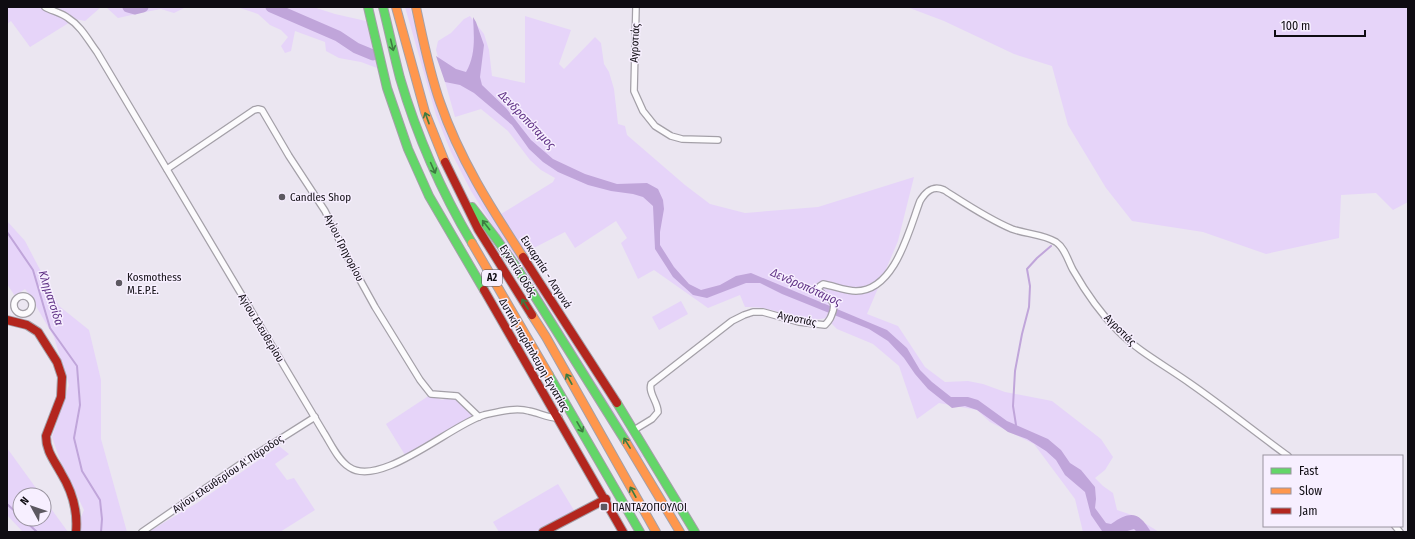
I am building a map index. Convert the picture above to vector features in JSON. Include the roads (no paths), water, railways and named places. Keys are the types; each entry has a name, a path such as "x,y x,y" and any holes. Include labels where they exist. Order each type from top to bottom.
{"main road":[{"name":"Δυτική παράπλευρη Εγνατίας","path":"368,7 390,98 405,143 419,175 444,222 606,499 623,532"},
{"name":"Α2","path":"383,7 404,89 421,139 441,186 457,218 640,532"},
{"name":"Εγνατία Οδός","path":"396,7 425,112 448,171 478,229 546,337 656,532"},
{"name":"Ευκαρπία - Λαγυνά","path":"416,7 428,61 440,102 456,142 473,177 498,219 634,430 695,532"},
{"path":"459,193 488,226 632,451 680,532"},
{"path":"7,320 20,322 38,332 57,362 62,377 61,397 46,436 46,443 49,455 60,472 74,501 77,516 76,532"},
{"path":"543,532 606,499"}],"street":[{"name":"Αγίου Ελευθερίου","path":"45,7 67,17 79,27 97,52 343,462 354,470 368,472 404,459 478,417 502,412 520,410 531,411 549,418 559,418"},
{"name":"Αγροτιάς","path":"636,7 633,79 634,91 643,111 655,126 671,136 718,140"},
{"name":"Αγίου Γρηγορίου","path":"167,169 254,110 262,110 289,156 325,211 349,260 375,307 420,380 431,394 457,396 478,417"},
{"name":"Αγροτιάς","path":"634,430 653,418 658,411 650,384 732,321 753,312 763,312 800,322 825,325 831,320 835,306 832,300 820,292 818,289 820,286 823,284 856,291 866,290 884,279 896,264 920,201 924,195 935,188 944,190 995,221 1014,229 1056,242 1062,249 1072,269 1095,304 1127,340 1147,356 1190,383 1287,455"},
{"path":"20,322 21,313"},
{"name":"Αγίου Ελευθερίου Α' Πάροδος","path":"142,532 242,463 315,417"}],"waterway":[{"name":"Δενδροπόταμος","path":"128,7 135,9 143,7"},
{"name":"Δενδροπόταμος","path":"271,7 338,36 356,48 373,55"},
{"name":"Κληματσίδα","path":"7,232 33,270 50,328 77,366 80,405 74,438 82,471 100,500 102,519 101,532"},
{"path":"1016,425 1013,406 1015,371 1029,307 1030,286 1027,269 1051,246"},
{"name":"Κληματσίδα","path":"7,504 12,509"},
{"name":"Κληματσίδα","path":"32,527 37,532"}],"place":[{"name":"Candles Shop","path":"282,197"},
{"name":"Kosmothess M.E.P.E.","path":"119,283"},
{"name":"ΠΑΝΤΑΖΟΠΟΥΛΟΙ","path":"604,507"}]}
